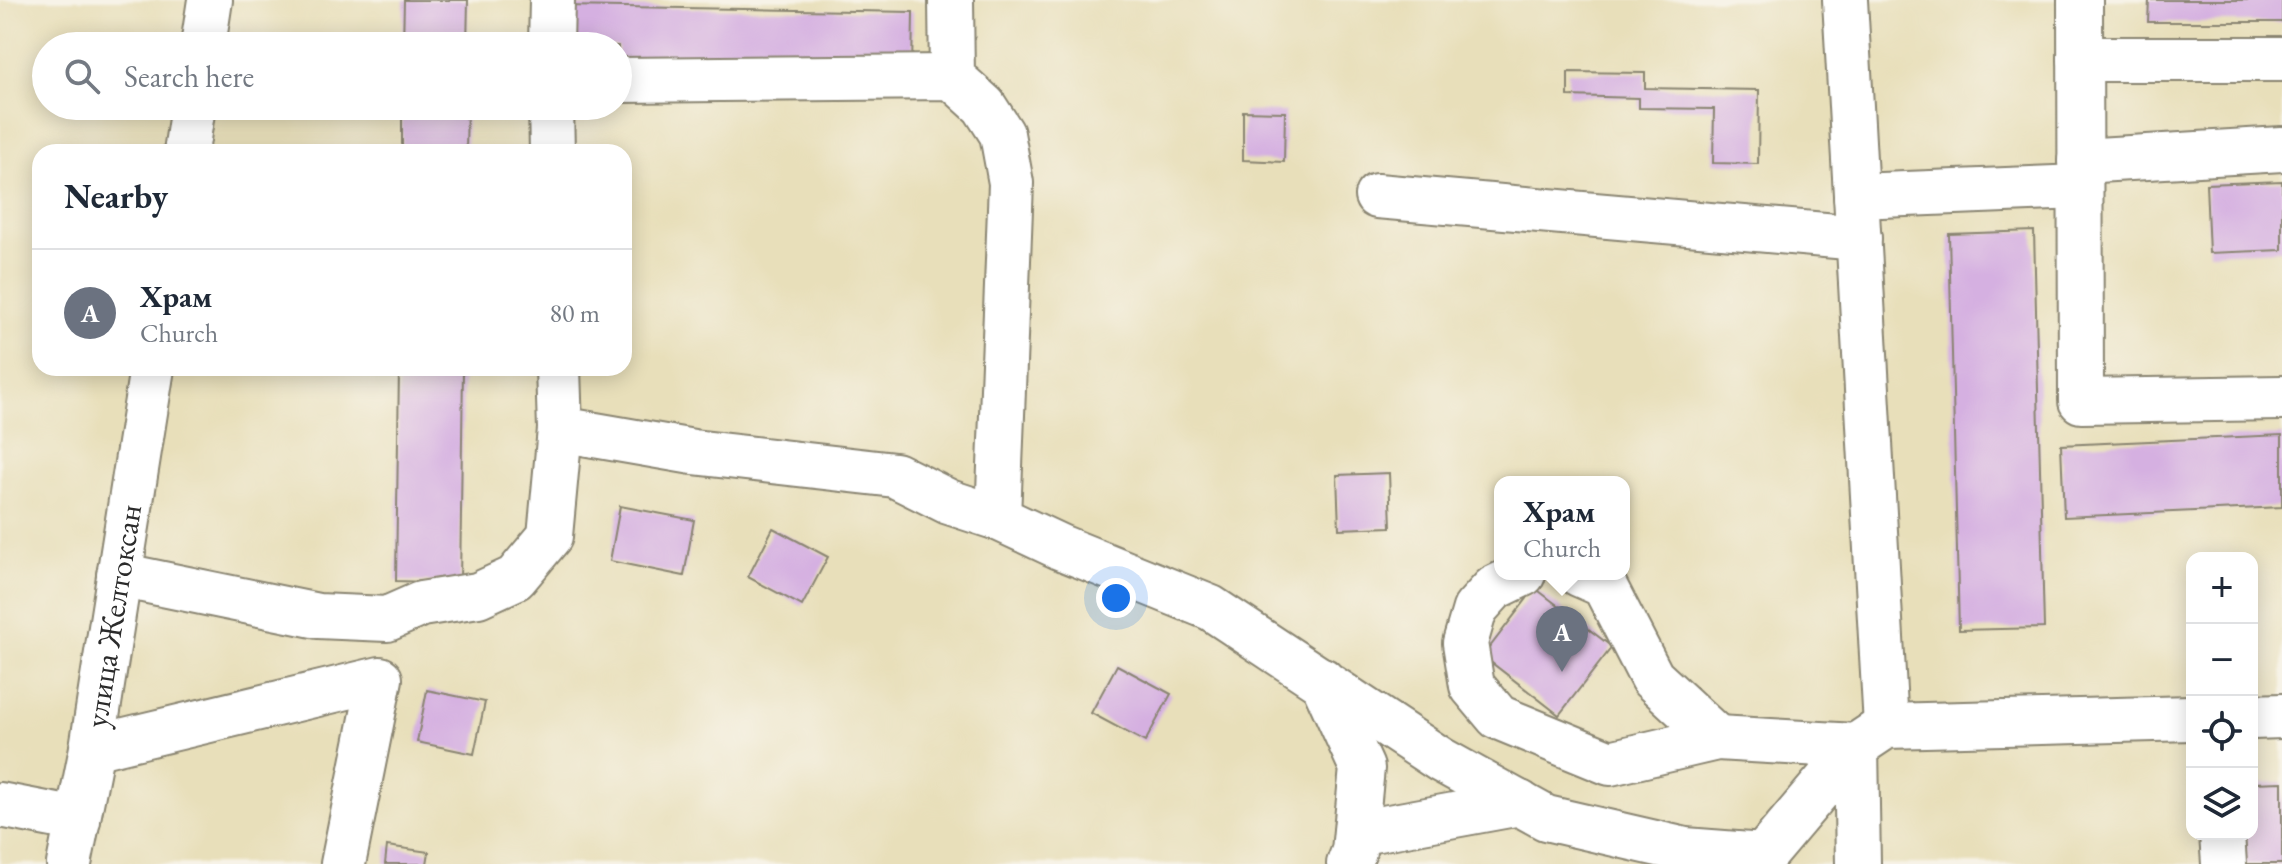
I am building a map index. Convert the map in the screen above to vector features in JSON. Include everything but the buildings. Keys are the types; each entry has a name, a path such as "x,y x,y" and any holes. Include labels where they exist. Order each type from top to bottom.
{"street":[{"path":"205,32 210,0"},
{"path":"551,32 552,0"},
{"path":"951,0 952,77"},
{"path":"1845,0 1858,217 1871,736 1858,864"},
{"path":"2080,0 2081,401 2282,398"},
{"path":"2080,59 2282,59"},
{"path":"632,80 952,77 984,106 1002,134 1011,183 998,518"},
{"path":"187,144 191,120"},
{"path":"551,120 552,144"},
{"path":"1377,196 1858,217 2080,174 2282,149"},
{"name":"улица Желтоксан","path":"69,864 92,748 151,376"},
{"path":"119,575 318,616 387,619 421,604 478,595 515,578 550,536 560,429 558,376"},
{"path":"560,429 693,452 895,475 949,502 998,518 1060,547 1211,608 1441,760 1546,818 1685,850 1762,860 1871,736"},
{"path":"1511,580 1494,588 1475,609 1465,643 1472,686 1498,717 1610,763 1717,738 1871,736 2186,718"},
{"path":"1593,580 1604,585 1652,678 1717,738"},
{"path":"343,864 380,679 387,619"},
{"path":"92,748 380,679"},
{"path":"1322,680 1362,768 1352,848 1520,803"},
{"path":"2258,717 2282,716"},
{"path":"0,805 78,820"},
{"path":"2222,840 2224,864"}],"place":[{"name":"Храм","path":"1562,672"}]}
